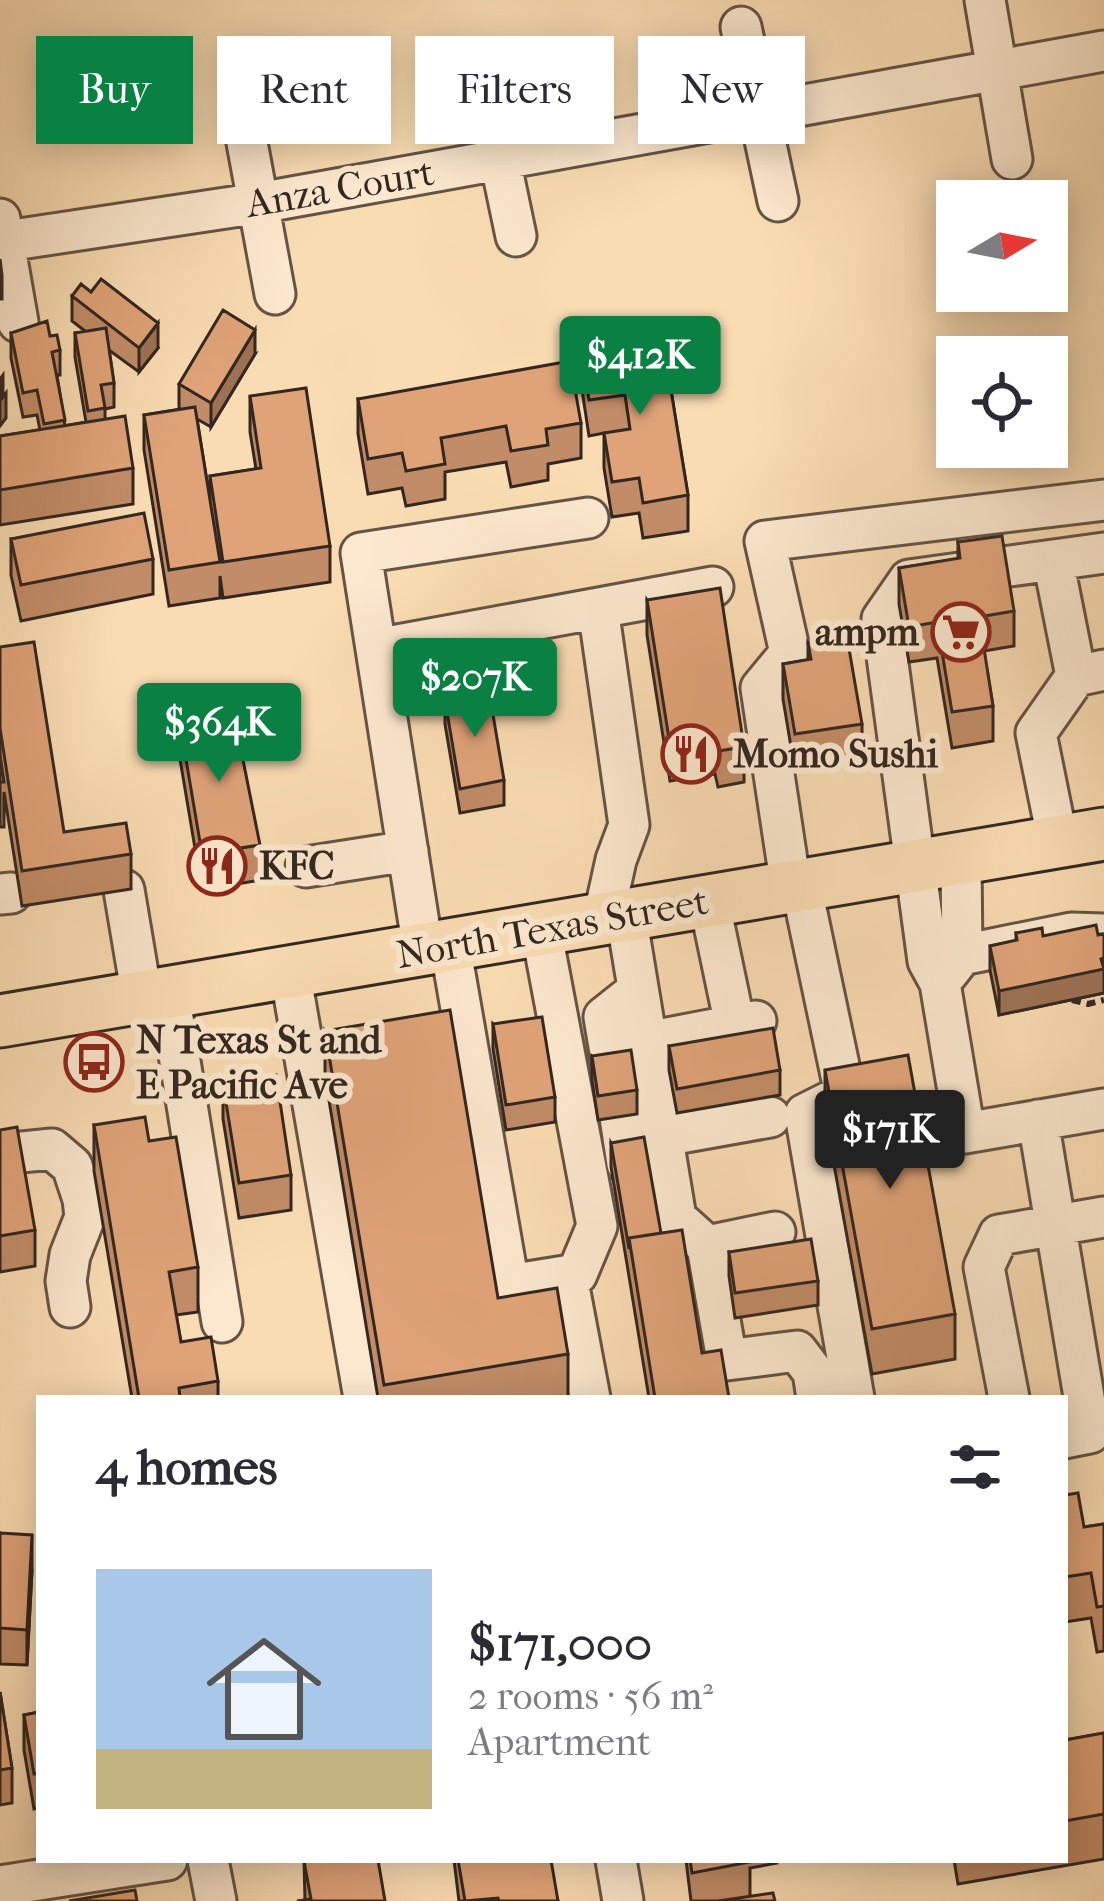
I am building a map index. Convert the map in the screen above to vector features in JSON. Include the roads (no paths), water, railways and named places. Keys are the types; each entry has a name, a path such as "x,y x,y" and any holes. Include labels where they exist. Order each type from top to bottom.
{"main road":[{"name":"North Texas Street","path":"0,1022 1081,838"}],"street":[{"path":"985,0 1012,159"},
{"path":"741,27 743,36"},
{"name":"Anza Court","path":"805,105 1104,51"},
{"name":"Anza Court","path":"1,234 259,203 638,135"},
{"path":"248,144 274,294"},
{"path":"497,144 516,236"},
{"path":"765,144 778,201"},
{"path":"1,234 18,322"},
{"path":"853,1395 805,1114 844,1094 796,886 761,688 790,653 765,541 1104,500"},
{"path":"542,929 597,1226 578,1274 509,1285 465,1038 408,851 361,554 588,518"},
{"path":"1104,553 909,580 882,619 938,862 928,962 951,969 1071,933 1104,934"},
{"path":"1053,560 1090,673 1036,733 1081,838"},
{"path":"376,649 713,587"},
{"path":"598,608 629,824 616,860 615,917 638,990 676,1218 707,1246 727,1360 797,1351 813,1372 817,1395"},
{"path":"306,867 408,851"},
{"path":"124,890 156,995 222,1322"},
{"path":"647,1042 746,1023 709,901"},
{"path":"951,969 965,1132 1104,1109"},
{"path":"290,972 363,1395"},
{"path":"614,1076 604,1017 638,990"},
{"path":"420,1046 465,1038"},
{"path":"308,1064 352,1057"},
{"path":"620,1117 627,1165"},
{"path":"663,1136 770,1117"},
{"path":"1038,1120 1086,1439"},
{"path":"0,1154 52,1149 72,1166 85,1217 70,1255 66,1281 70,1307"},
{"path":"1008,1395 984,1267 999,1235 1104,1217"},
{"path":"707,1246 775,1232"},
{"path":"567,1276 589,1395"},
{"path":"0,1886 148,1863"},
{"path":"209,1863 216,1901"},
{"path":"617,1863 623,1901"}],"place":[{"name":"ampm","path":"961,632"},
{"name":"Momo Sushi","path":"691,754"},
{"name":"KFC","path":"217,866"},
{"name":"N Texas St and E Pacific Ave","path":"94,1062"}]}
